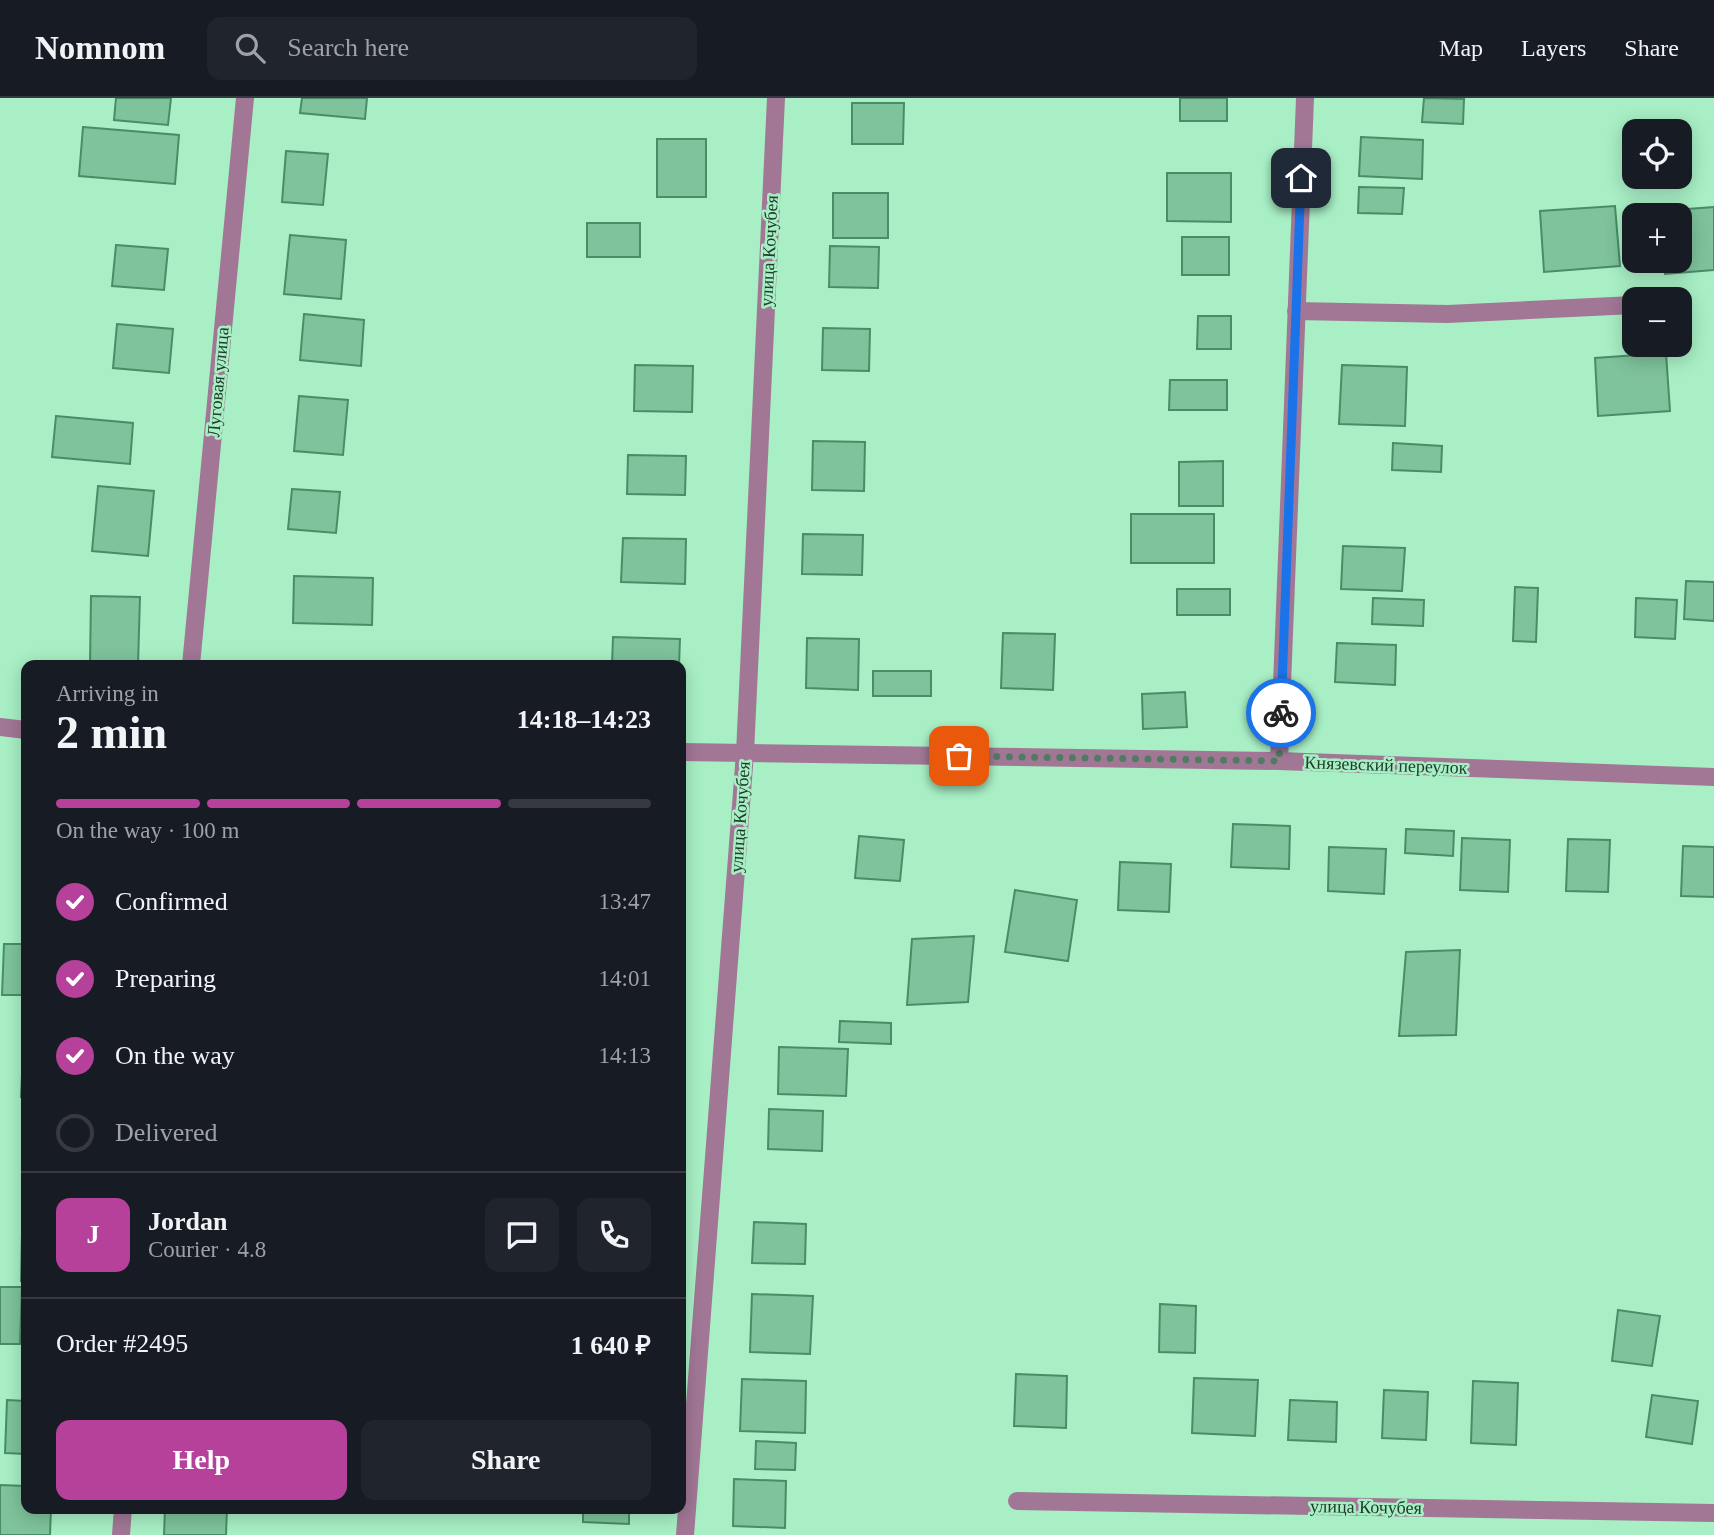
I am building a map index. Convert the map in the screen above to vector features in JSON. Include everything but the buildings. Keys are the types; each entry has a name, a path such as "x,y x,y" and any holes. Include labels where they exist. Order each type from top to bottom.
{"street":[{"name":"Луговая улица","path":"191,660 245,98"},
{"name":"улица Кочубея","path":"685,1535 745,753 776,98"},
{"path":"1279,761 1305,98"},
{"path":"1296,311 1448,314 1622,306"},
{"path":"0,727 21,729"},
{"name":"Князевский переулок","path":"686,752 1279,761 1714,777"},
{"name":"улица Кочубея","path":"1017,1502 1714,1513"},
{"path":"121,1535 123,1514"}],"way so far":[{"path":"959,756 1279,761 1281,713"}],"route":[{"path":"1281,713 1301,178"}]}
